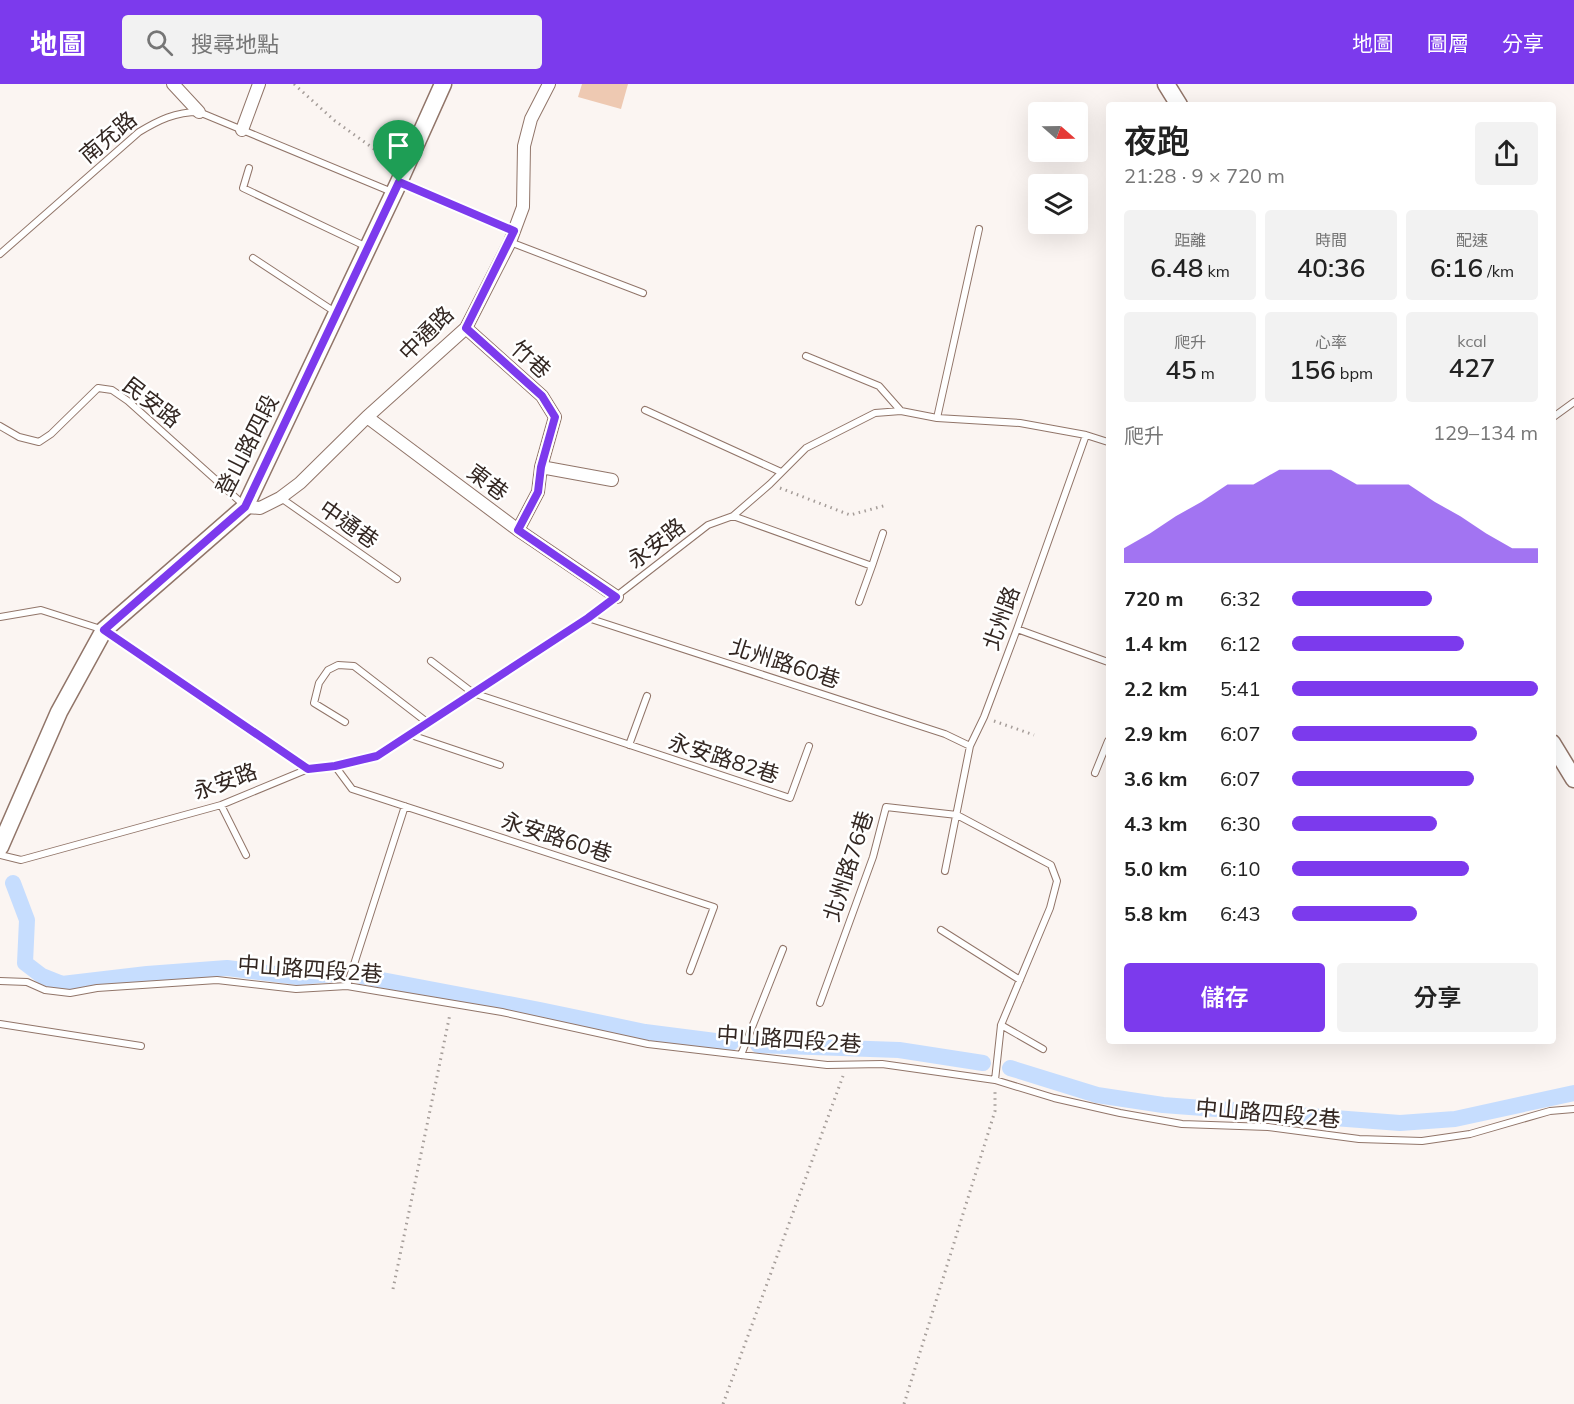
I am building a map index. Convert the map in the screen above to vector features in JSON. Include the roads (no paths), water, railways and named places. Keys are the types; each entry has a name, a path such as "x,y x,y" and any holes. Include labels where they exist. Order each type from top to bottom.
{"street":[{"path":"173,84 199,112"},
{"path":"242,130 259,84"},
{"name":"登山路四段","path":"0,847 58,712 104,630 245,507 399,182 442,84"},
{"name":"中通路","path":"245,507 260,508 280,498 300,483 367,417 466,328 512,236 523,207 524,147 531,119 549,84"},
{"path":"1167,84 1177,102"},
{"name":"竹巷","path":"466,328 542,396 555,417 541,467 538,492 518,530"},
{"name":"東巷","path":"367,417 518,530 616,597"},
{"path":"541,467 612,480"},
{"path":"1556,750 1574,779"}],"lane":[{"name":"南充路","path":"0,254 139,132 163,117 199,112 242,130 399,182 512,236 643,293"},
{"path":"249,168 243,188 368,247"},
{"path":"937,418 979,229"},
{"path":"253,258 337,313"},
{"path":"806,356 879,386 902,411"},
{"name":"民安路","path":"0,426 19,437 39,442 51,434 98,388 112,390 154,423 187,456 245,507"},
{"path":"1556,415 1574,402"},
{"path":"645,410 781,472"},
{"name":"永安路","path":"0,855 21,860 221,805 308,769 335,766 377,756 588,618 708,525 734,516 806,448 839,429 875,413 902,411 937,418 1020,423 1086,435 1106,441"},
{"name":"北州路","path":"945,871 970,746 984,717 1017,629 1086,435"},
{"name":"中通巷","path":"280,498 397,579"},
{"path":"734,516 872,566"},
{"path":"859,602 884,533"},
{"path":"0,617 41,610 104,630 308,769"},
{"name":"北州路60巷","path":"588,618 945,734 970,746"},
{"path":"1017,629 1106,661"},
{"name":"永安路82巷","path":"431,661 473,693 790,798 809,746"},
{"path":"345,722 314,703 319,683 328,670 338,666 354,666 428,723"},
{"path":"629,745 647,696"},
{"path":"411,735 500,765"},
{"path":"1095,773 1106,746"},
{"name":"永安路60巷","path":"335,766 352,789 714,907 690,970"},
{"path":"221,805 246,855"},
{"path":"347,986 405,806"},
{"name":"北州路76巷","path":"820,1003 873,857 886,807 957,815"},
{"path":"957,815 1051,865 1057,880 1050,908 1001,1025 995,1080"},
{"path":"941,930 1020,980"},
{"path":"741,1055 783,949"},
{"name":"中山路四段2巷","path":"0,981 27,982 45,990 70,993 97,988 217,980 296,990 347,986 452,1003 648,1044 827,1065 882,1064 995,1080 1076,1103 1172,1122 1268,1127 1359,1139 1422,1141 1470,1134 1550,1111 1574,1109"},
{"path":"0,1024 141,1046"},
{"path":"1001,1025 1043,1048"}],"waterway":[{"path":"13,883 27,920 25,963 42,976 62,984 227,968 298,977 333,974"},
{"path":"361,976 645,1032 731,1043"},
{"path":"758,1045 899,1050 983,1063"},
{"path":"1010,1068 1097,1095 1163,1105 1400,1123 1455,1119 1574,1093"}]}
